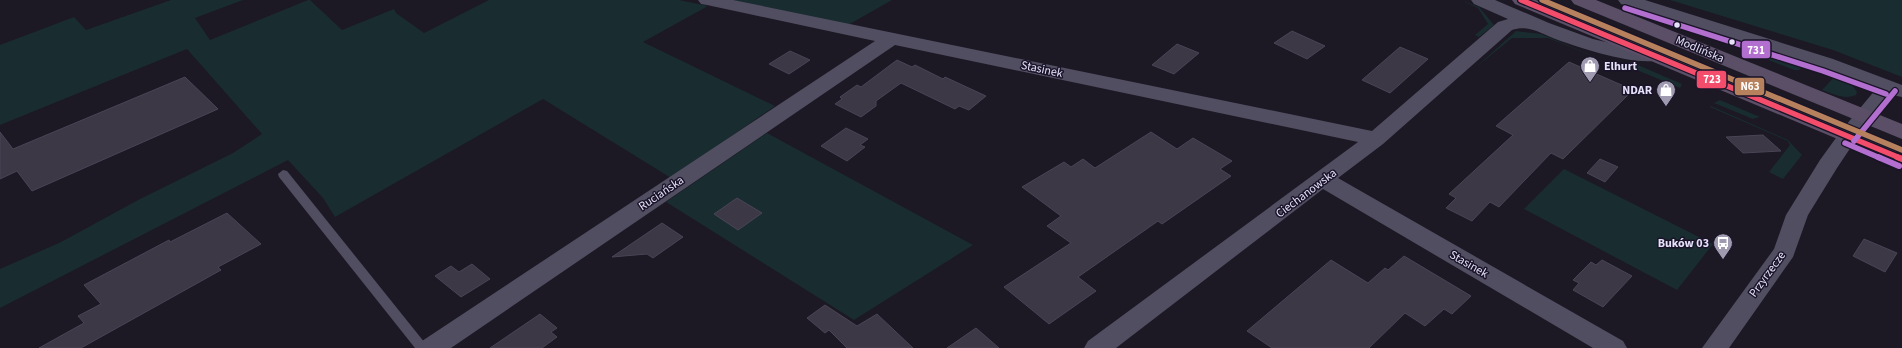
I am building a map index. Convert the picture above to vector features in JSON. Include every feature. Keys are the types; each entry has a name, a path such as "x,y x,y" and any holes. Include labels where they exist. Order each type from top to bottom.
{"main road":[{"name":"Modlińska","path":"1521,0 1902,159"},
{"name":"Modlińska","path":"1580,0 1902,132"}],"street":[{"name":"Stasinek","path":"707,0 1376,139"},
{"name":"Modlińska","path":"1627,0 1826,63 1895,89 1864,117"},
{"name":"Modlińska","path":"1486,3 1533,22 1614,51 1653,56"},
{"path":"1486,3 1505,16 1505,26"},
{"name":"Ciechanowska","path":"1097,348 1324,180 1376,139 1505,26 1517,22 1533,22"},
{"name":"Ruciańska","path":"430,348 892,38"},
{"name":"Przyrzecze","path":"1715,348 1785,251 1796,215 1848,136 1864,117"},
{"name":"Stasinek","path":"1324,180 1614,348"}],"lane":[{"path":"283,174 422,348"}],"green space":[{"path":"171,0 243,0 195,18 210,40 308,0 310,0 342,30 394,9 396,13 424,33 489,0 679,0 708,6 643,42 775,106 671,178 543,99 335,217 323,198 288,160 0,308 0,269 61,242 140,199 233,153 262,134 187,49 0,125 0,45 74,17 86,30"},
{"path":"731,0 892,0 848,25"},
{"path":"1460,0 1479,7 1494,25 1479,37 1475,35 1488,24 1478,8"},
{"path":"1670,0 1902,0 1902,77 1833,50"},
{"path":"1691,27 1806,63 1799,70 1794,70 1689,29"},
{"path":"1516,31 1541,34 1607,62 1548,38 1512,38 1475,68"},
{"path":"1631,62 1682,84 1680,88 1625,65"},
{"path":"1837,74 1850,82 1857,92 1856,95 1843,97 1822,90"},
{"path":"1720,100 1760,117 1753,119 1714,103"},
{"path":"1711,106 1788,140 1802,155 1783,179 1769,172 1790,145 1788,141 1710,107"},
{"path":"767,133 973,245 854,320 666,202"},
{"path":"1564,169 1713,244 1677,290 1524,209"}],"building":[{"path":"1292,31 1325,46 1307,59 1274,43"},
{"path":"1177,44 1199,53 1174,74 1152,65"},
{"path":"1400,47 1428,59 1390,93 1362,80"},
{"path":"790,51 810,60 789,74 769,64"},
{"path":"897,60 912,67 915,65 943,79 945,77 986,96 969,110 959,106 955,109 901,83 876,101 876,106 861,117 835,104 842,99 840,97 857,85 861,87"},
{"path":"1569,62 1633,90 1563,159 1551,153 1499,207 1490,202 1472,221 1446,208 1456,198 1449,194 1513,135 1496,126"},
{"path":"185,77 218,109 32,191 17,171 0,179 0,132 13,149"},
{"path":"846,128 868,139 860,145 865,147 847,161 821,146"},
{"path":"1151,132 1177,149 1193,138 1232,161 1220,169 1231,176 1162,224 1158,221 1078,277 1096,291 1049,324 1004,287 1071,243 1047,226 1061,216 1022,187 1064,162 1071,167 1083,159 1095,168"},
{"path":"1763,135 1781,151 1743,153 1726,137"},
{"path":"1600,159 1618,167 1605,182 1587,173"},
{"path":"737,198 762,213 738,230 714,214"},
{"path":"227,213 261,244 218,267 221,270 81,348 39,348 84,323 78,316 101,304 84,285 169,240 170,242"},
{"path":"662,223 683,237 653,258 647,254 612,257"},
{"path":"1864,239 1897,253 1885,272 1853,256"},
{"path":"1404,256 1471,296 1452,314 1444,309 1425,326 1405,313 1369,348 1272,348 1247,331 1331,260 1368,283 1385,268 1388,270"},
{"path":"1602,260 1632,276 1603,307 1573,290 1579,283 1573,280 1591,262 1596,265"},
{"path":"472,264 490,279 461,297 435,276 451,266 459,272"},
{"path":"825,305 857,326 877,314 913,348 847,348 829,330 825,333 807,318"},
{"path":"540,314 557,328 551,332 557,337 542,348 490,348"},
{"path":"976,328 999,348 947,348"}],"transit line":[{"name":"723","path":"1521,0 1902,159"},
{"name":"N63","path":"1542,0 1902,150"},
{"name":"731","path":"1625,8 1823,71 1886,94"},
{"name":"731","path":"1854,141 1895,91"},
{"name":"731","path":"1845,143 1899,166"}],"place":[{"name":"Elhurt","path":"1590,83"},
{"name":"NDAR","path":"1666,107"},
{"name":"Buków 03","path":"1723,260"}]}
